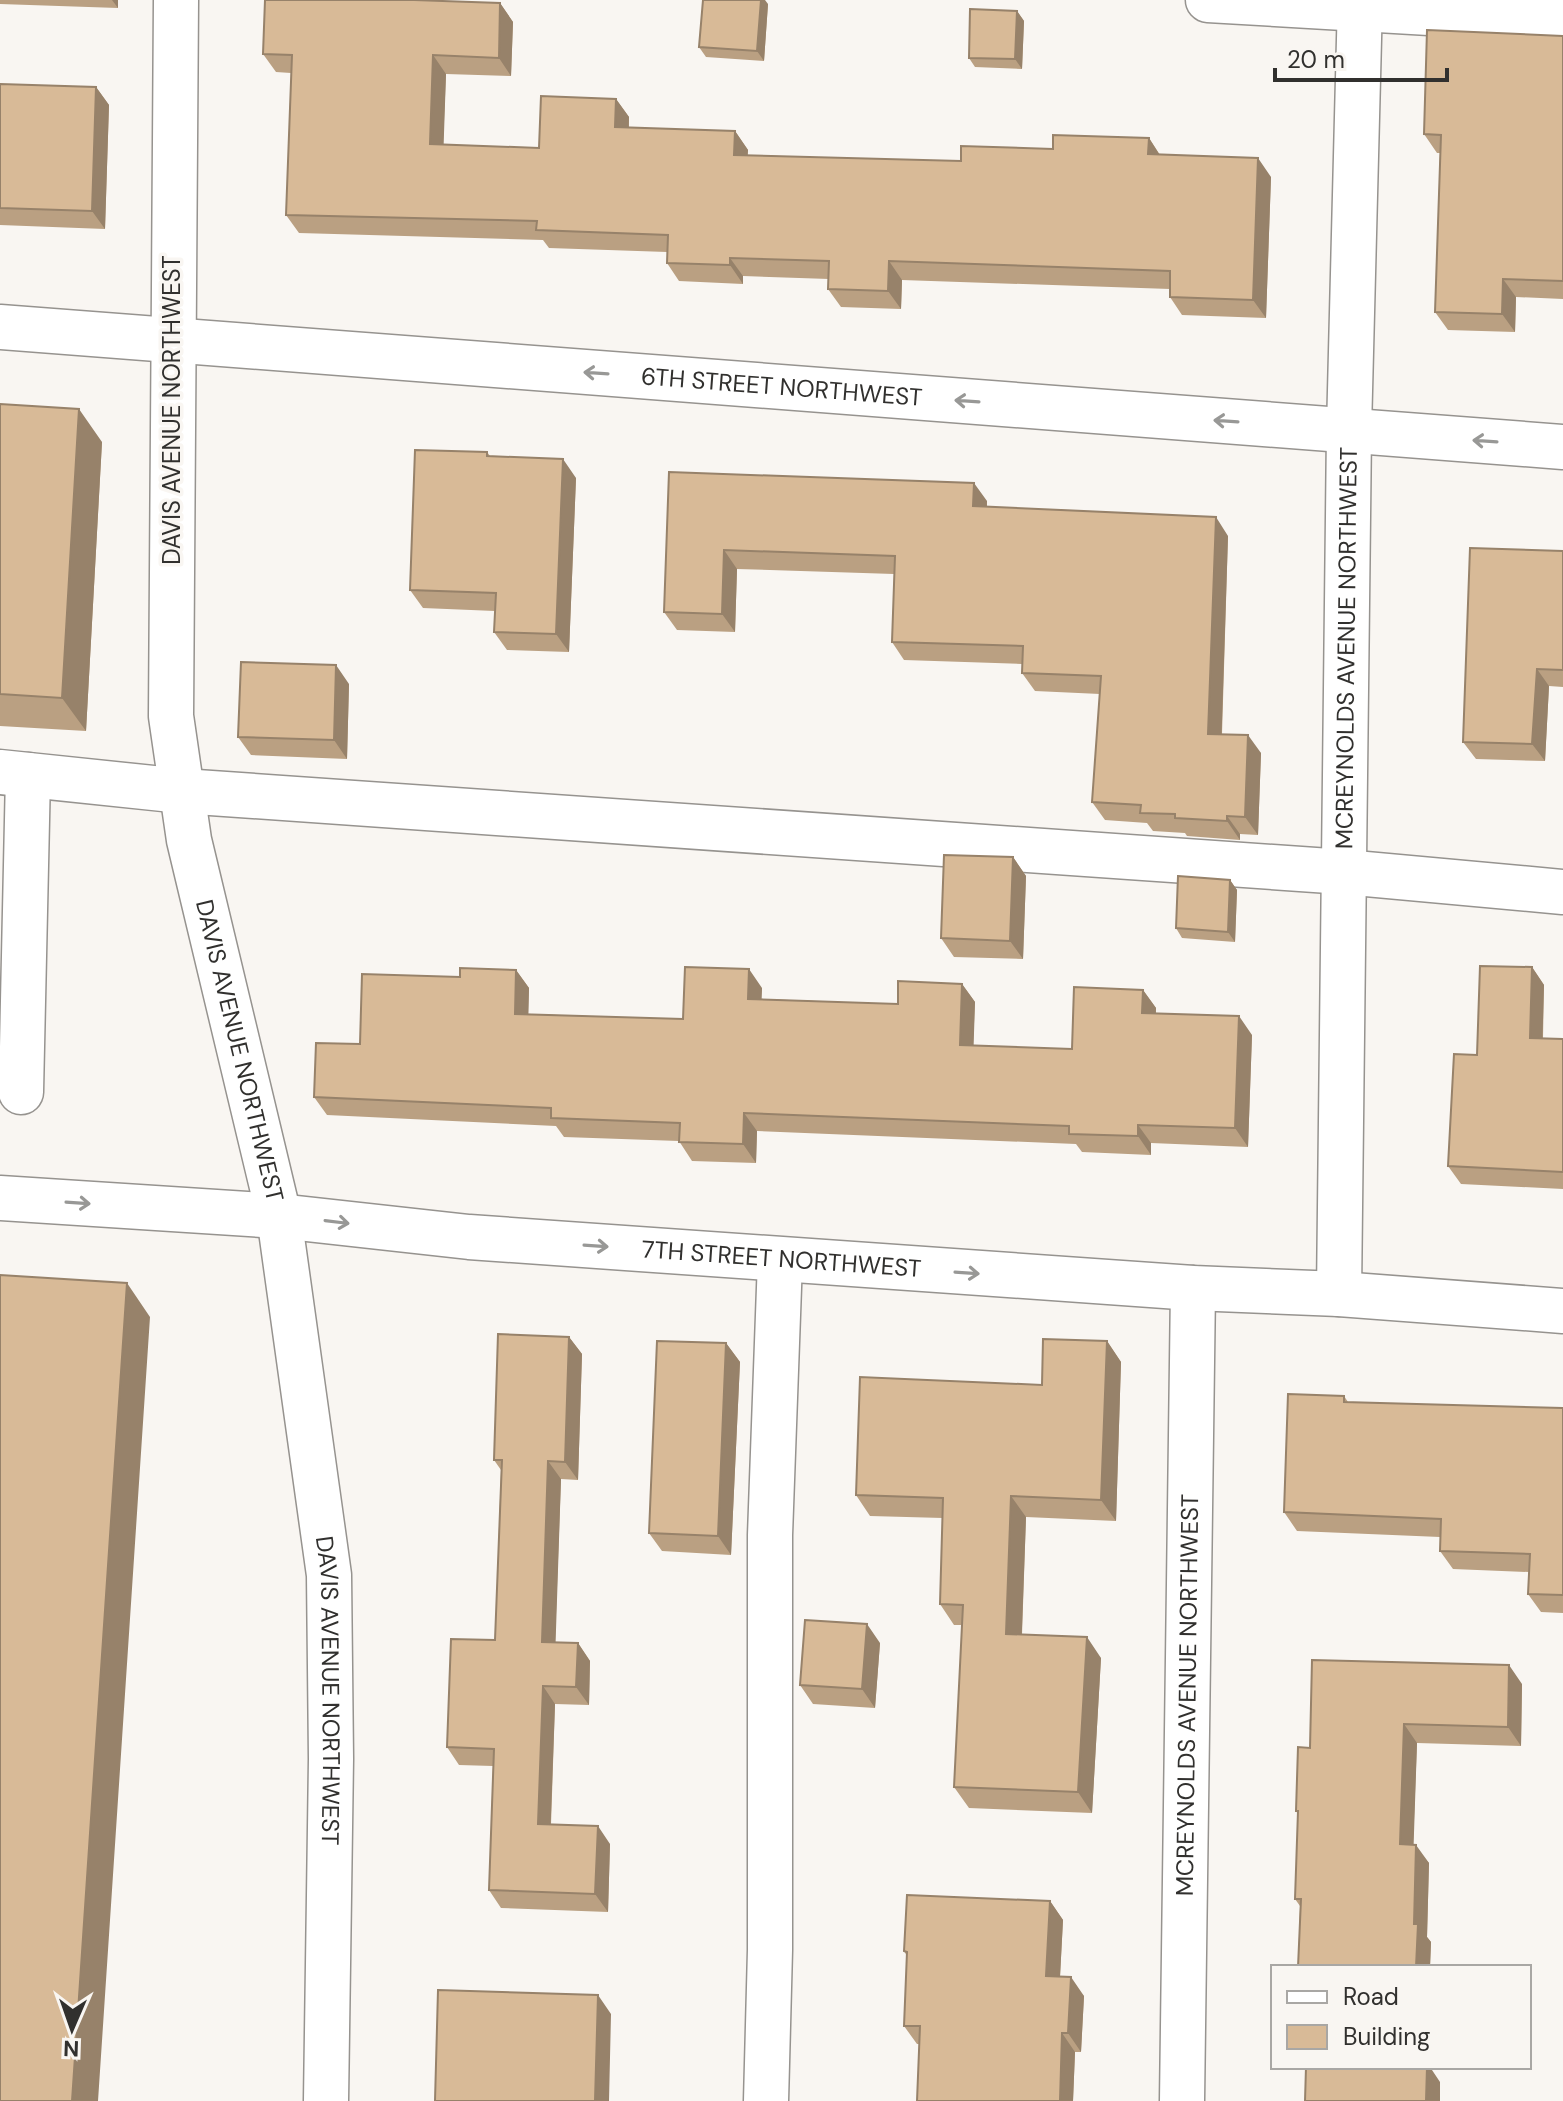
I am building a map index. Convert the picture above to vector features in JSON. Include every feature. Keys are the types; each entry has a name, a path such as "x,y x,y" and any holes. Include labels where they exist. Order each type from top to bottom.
{"street":[{"name":"DAVIS AVENUE NORTHWEST","path":"176,0 171,716 189,840 279,1216 329,1575 331,1759 326,2101"},
{"path":"1208,0 1359,5 1563,21"},
{"name":"MCREYNOLDS AVENUE NORTHWEST","path":"1339,1294 1349,430 1359,5"},
{"name":"6TH STREET NORTHWEST","path":"0,327 1563,447"},
{"path":"21,1092 14,774 182,791 1344,872 1563,892"},
{"name":"7TH STREET NORTHWEST","path":"0,1198 279,1216 469,1237 780,1260 1193,1288 1339,1294 1563,1311"},
{"path":"766,2101 770,1950 770,1535 780,1260"},
{"name":"MCREYNOLDS AVENUE NORTHWEST","path":"1182,2101 1193,1288"}],"building":[{"path":"265,0 500,3 499,58 433,55 430,144 539,148 541,96 616,99 615,127 735,131 734,155 961,161 961,146 1053,149 1053,135 1149,138 1148,154 1258,158 1253,300 1170,297 1170,271 889,261 888,291 828,289 829,261 730,258 730,265 667,263 668,235 536,230 537,221 286,215 292,55 263,54"},
{"path":"703,0 761,0 757,51 699,47"},
{"path":"970,9 1017,11 1015,59 969,58"},
{"path":"1427,30 1563,36 1563,281 1503,279 1502,314 1435,312 1441,135 1424,134"},
{"path":"0,84 96,87 92,211 0,208"},
{"path":"0,404 79,409 62,698 0,694"},
{"path":"415,450 563,459 556,634 494,632 496,593 410,590"},
{"path":"669,472 974,483 973,506 1216,517 1208,734 1248,735 1245,817 1227,816 1227,821 1175,818 1175,814 1140,813 1141,805 1092,802 1101,676 1022,673 1023,646 892,642 895,556 724,550 722,614 664,612"},
{"path":"1470,548 1563,551 1563,670 1537,669 1532,744 1463,742"},
{"path":"241,662 336,665 334,740 238,737"},
{"path":"944,855 1013,857 1010,941 941,938"},
{"path":"1178,876 1230,880 1228,932 1176,928"},
{"path":"1480,966 1532,967 1530,1038 1563,1039 1563,1172 1448,1166 1454,1054 1477,1055"},
{"path":"685,967 749,969 748,999 898,1004 898,981 962,984 960,1045 1072,1049 1074,987 1143,990 1142,1013 1239,1016 1235,1128 1138,1125 1138,1136 1069,1134 1069,1126 744,1113 743,1144 679,1142 680,1123 551,1118 551,1108 314,1097 316,1043 360,1044 362,974 460,977 460,968 516,970 515,1014 683,1019"},
{"path":"0,1275 127,1283 72,2101 0,2101"},
{"path":"498,1334 569,1337 565,1462 548,1461 542,1642 578,1643 576,1687 543,1686 538,1824 598,1826 595,1894 489,1890 494,1749 447,1747 451,1639 495,1640 502,1460 494,1460"},
{"path":"1043,1339 1107,1341 1101,1500 1011,1496 1006,1634 1087,1637 1078,1792 954,1787 963,1605 940,1604 943,1498 856,1495 860,1377 1042,1385"},
{"path":"657,1341 726,1343 718,1536 649,1533"},
{"path":"1288,1394 1344,1396 1344,1402 1563,1408 1563,1595 1528,1594 1530,1554 1440,1551 1441,1519 1284,1512"},
{"path":"805,1620 867,1624 862,1689 800,1685"},
{"path":"1312,1660 1509,1665 1508,1727 1404,1724 1400,1844 1416,1845 1416,1965 1298,1965 1301,1899 1295,1899 1298,1747 1310,1748"},
{"path":"907,1895 1050,1901 1046,1976 1071,1977 1068,2033 1062,2033 1060,2101 917,2101 920,2026 904,2026"},
{"path":"438,1990 598,1995 595,2101 435,2101"},
{"path":"1306,2069 1427,2069 1426,2101 1305,2101"}]}
